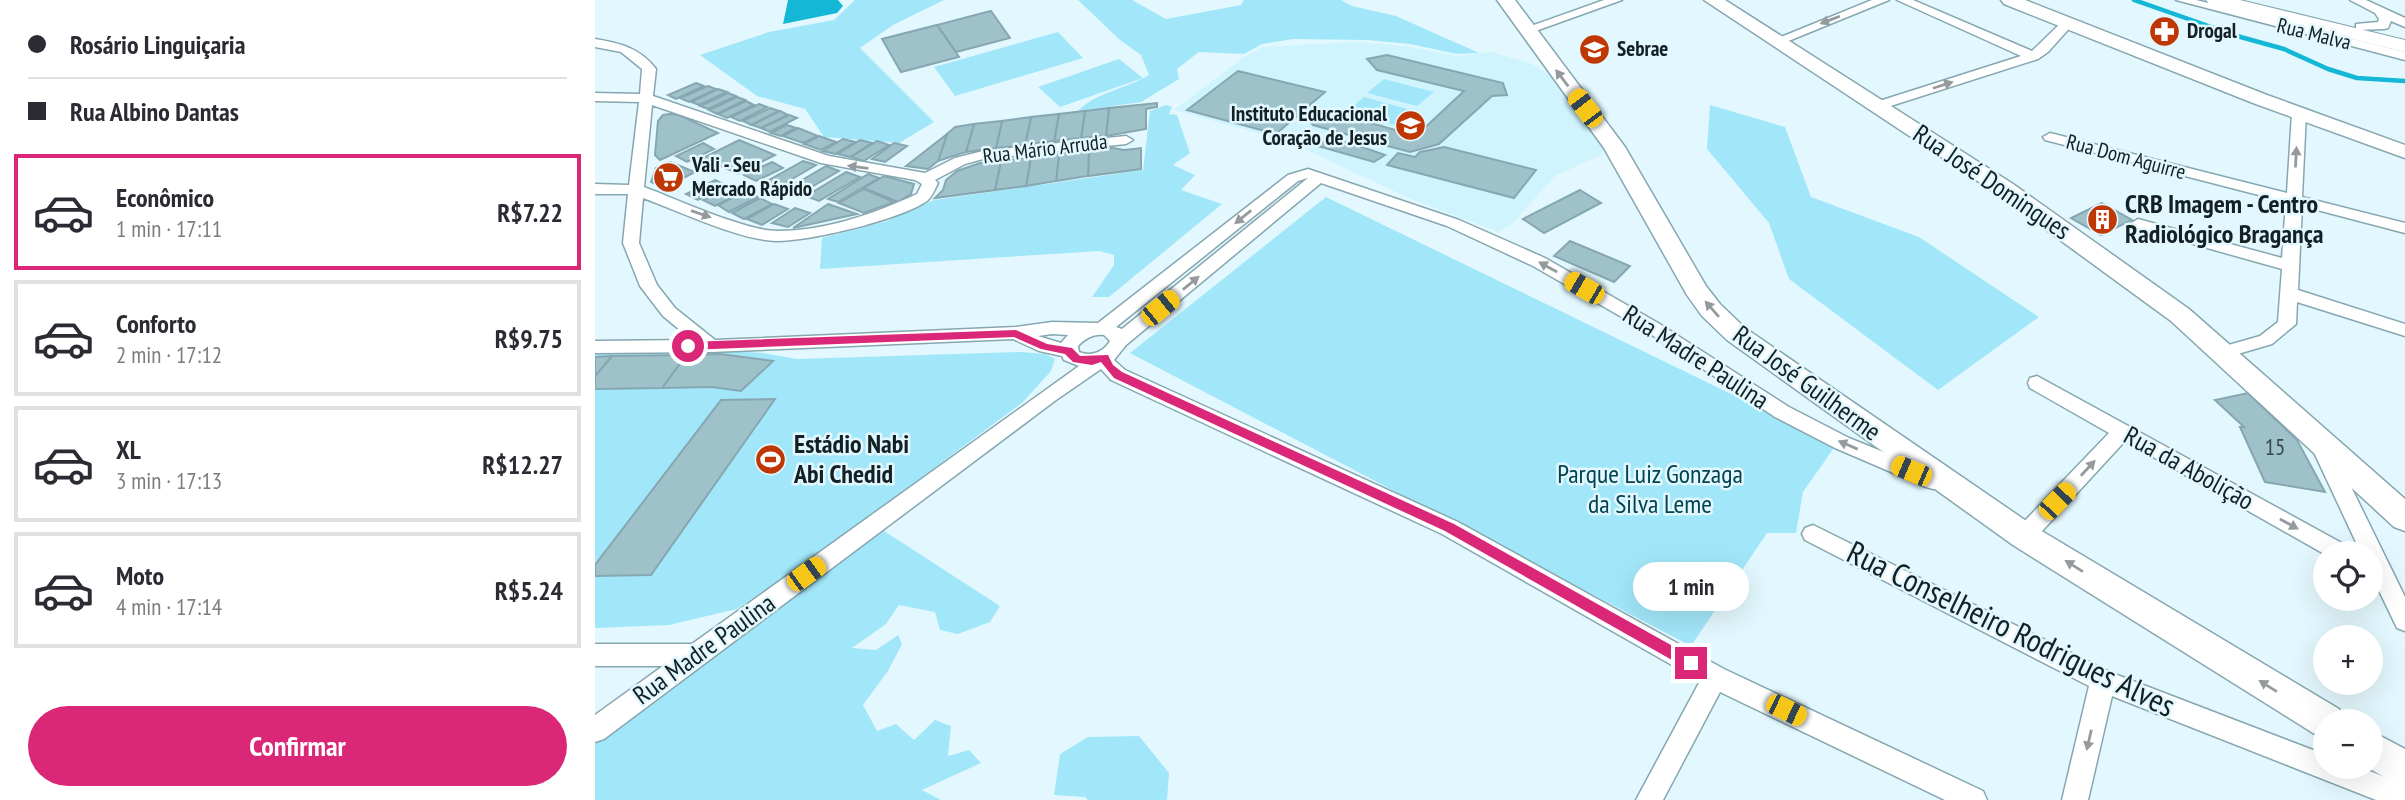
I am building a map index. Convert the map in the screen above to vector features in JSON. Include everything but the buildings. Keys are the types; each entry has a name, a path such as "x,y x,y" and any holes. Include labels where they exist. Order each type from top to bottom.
{"main road":[{"path":"2216,0 2405,46"},
{"path":"2248,0 2405,38"}],"street":[{"name":"Rua José Guilherme","path":"1506,0 1614,147 1696,289 1711,310 1736,334 2024,536 2313,713"},
{"path":"1526,30 1616,0"},
{"name":"Rua José Domingues","path":"1713,0 2005,189 2180,315 2405,518"},
{"path":"1777,41 1883,0"},
{"path":"1903,0 2033,56"},
{"path":"2010,0 2405,152"},
{"name":"Rua Malva","path":"2182,0 2405,56"},
{"path":"2355,0 2405,23"},
{"path":"2360,27 2384,24 2385,19 2379,11"},
{"path":"1878,106 2033,56 2045,49 2069,22"},
{"path":"595,43 626,49 642,58 649,69 631,243 637,263 649,286 669,312 711,346"},
{"path":"595,97 646,98 826,160 925,178 930,186 923,197 846,226 776,236 746,230 637,190 595,189"},
{"path":"2224,352 2266,340 2287,324 2299,113"},
{"name":"Rua Dom Aguirre","path":"2050,137 2405,228"},
{"name":"Rua Mário Arruda","path":"925,178 961,161 983,155 1126,140"},
{"path":"1096,329 1293,178 1308,173 1320,176"},
{"name":"Rua Madre Paulina","path":"595,730 1108,353 1320,176 1453,223 1539,262 1652,327 1782,412 1842,443 1957,490"},
{"path":"2138,224 2291,266"},
{"path":"2290,294 2405,330"},
{"path":"595,347 711,346 1016,333 1052,328 1096,329 1118,335 1108,353 1109,367 1118,375 1450,528 1715,677 1974,800"},
{"name":"Rua Madre Paulina","path":"1049,395 1061,380 1073,339 1096,329"},
{"path":"1016,333 1084,361 1108,353"},
{"name":"Rua da Abolição","path":"2037,383 2320,541"},
{"path":"2024,536 2123,431"},
{"path":"2319,441 2363,541"},
{"name":"Rua Conselheiro Rodrigues Alves","path":"1813,534 2103,681 2405,798"},
{"path":"2383,583 2405,621"},
{"path":"595,655 695,655"},
{"path":"1649,800 1715,677"},
{"path":"2075,800 2103,681"},
{"path":"2383,756 2405,770"}],"shaded area":[{"path":"788,0 838,0 843,6 837,13 783,24"},
{"name":"Instituto Educacional Coração de Jesus","path":"1356,42 1406,46 1457,56 1491,52 1530,63 1560,81 1604,146 1601,155 1555,176 1512,224 1499,232 1413,200 1287,141 1174,110 1244,57 1262,47"}],"green space":[{"path":"855,0 944,0 893,25 860,48 934,122 899,143 824,137 805,109 757,96 700,55 769,32 834,20"},
{"path":"1078,0 1132,0 1166,19 1241,5 1244,0 1341,0 1352,6 1396,16 1479,53 1457,54 1410,44 1367,40 1293,39 1262,44 1244,54 1199,52 1177,69 1179,79 1141,102 1078,111 1093,99 1149,75 1141,55 1120,40"},
{"path":"1058,32 1083,58 955,96 934,67"},
{"path":"1119,59 1143,78 1060,107 1038,87"},
{"path":"1384,79 1434,92 1417,106 1367,93"},
{"path":"1364,97 1411,110 1395,125 1346,112"},
{"path":"1166,105 1172,107 1169,114 1177,115 1190,153 1173,165 1195,175 1181,190 1222,204 1109,297 1092,297 1114,265 1114,255 1099,251 820,269 822,238 887,221 934,200 1143,170 1150,111"},
{"path":"1710,105 1785,127 1811,197 1919,237 2039,317 1938,390 1789,279 1769,223 1707,149"},
{"name":"Parque Luiz Gonzaga da Silva Leme","path":"1326,197 1836,445 1803,492 1796,533 1767,533 1691,646 1130,353"},
{"name":"Estádio Nabi Abi Chedid","path":"716,350 763,353 797,359 1021,352 1045,354 1055,359 1051,371 1023,402 804,565 737,609 669,625 595,628 595,353"},
{"path":"881,529 1000,606 990,622 958,634 940,630 935,612 899,605 886,624 852,648 876,650 898,635 902,644 888,671 863,705 877,731 896,724 914,740 935,720 951,726 948,756 969,750 981,763 922,790 941,800 595,800 595,739"},
{"path":"1139,736 1169,773 1167,800 1088,800 1085,797 1054,795 1060,754 1088,737"}],"waterway":[{"path":"2134,0 2237,36 2284,49 2328,69 2357,78 2405,81"}],"place":[{"name":"Drogal","path":"2164,31"},
{"name":"Sebrae","path":"1594,49"},
{"name":"Instituto Educacional Coração de Jesus","path":"1410,126"},
{"name":"Vali - Seu Mercado Rápido","path":"669,177"},
{"name":"CRB Imagem - Centro Radiológico Bragança","path":"2102,219"},
{"name":"Estádio Nabi Abi Chedid","path":"771,459"}],"route":[{"path":"688,346 1016,333 1045,347 1068,351 1076,360 1092,361 1104,358 1112,372 1450,528 1691,663"}]}
